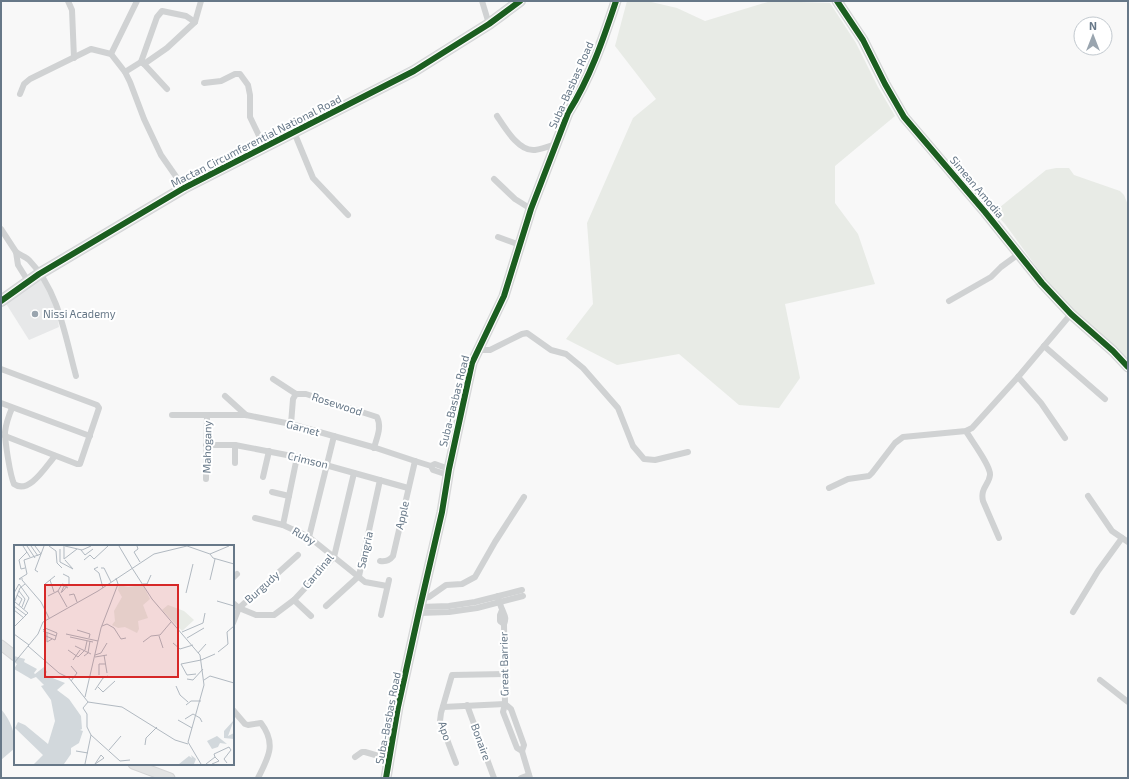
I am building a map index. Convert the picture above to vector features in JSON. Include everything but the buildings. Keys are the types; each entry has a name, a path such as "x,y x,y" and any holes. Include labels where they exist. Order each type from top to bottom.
{"main road":[{"name":"Mactan Circumferential National Road","path":"1,301 39,274 184,188 414,71 489,24 520,1"}],"street":[{"path":"68,1 72,10 74,58"},
{"path":"111,54 136,2 129,1"},
{"path":"125,72 167,48 195,22 201,1"},
{"path":"482,1 489,24"},
{"name":"Suba-Basbas Road","path":"386,778 398,707 442,512 448,472 472,362 504,296 531,209 568,113 590,72 616,1"},
{"name":"Simean Amodia","path":"837,1 863,40 885,84 904,117 1020,253 1042,283 1071,314 1128,367"},
{"path":"142,63 157,17 162,11 186,16 195,22"},
{"path":"20,94 24,84 30,79 91,49 111,54 125,72 160,155 184,188"},
{"path":"142,63 149,68 167,89"},
{"path":"204,83 221,81 235,74 240,74 248,85 250,95 250,116 265,148"},
{"path":"497,116 518,144 534,150 556,144"},
{"path":"294,132 313,178 348,214"},
{"path":"494,178 515,200 531,209"},
{"path":"1,229 16,252 18,265 28,281"},
{"path":"498,237 520,245"},
{"path":"16,252 28,259 55,299 76,376"},
{"path":"949,301 991,277 1001,267 1020,253"},
{"path":"829,488 848,479 869,476 895,443 903,437 966,431 972,428 1018,377 1071,314"},
{"path":"478,350 490,350 527,333 551,350 566,354 583,368 618,408 633,446 644,459 655,460 688,452"},
{"path":"1044,346 1105,399"},
{"path":"1,369 98,406 90,436 80,464 76,464 6,436"},
{"path":"1018,377 1040,403 1066,438"},
{"path":"273,379 296,394"},
{"name":"Rosewood","path":"291,424 293,399 296,394 306,394 377,417 380,427 374,448"},
{"path":"225,396 246,415"},
{"path":"1,403 90,436"},
{"path":"12,408 6,427 6,436 14,484 22,487 28,486 55,456"},
{"name":"Garnet","path":"172,415 246,415 291,424 415,461 430,466 433,470 448,472"},
{"name":"Mahogany","path":"206,479 207,415"},
{"path":"966,431 989,468 990,476 982,494 983,501 999,538"},
{"path":"309,537 334,436"},
{"name":"Crimson","path":"206,445 236,445 269,451 326,464 408,488"},
{"path":"235,463 236,445"},
{"path":"263,477 269,451"},
{"path":"283,524 297,457"},
{"name":"Apple","path":"380,561 387,561 393,556 415,461"},
{"name":"Cardinal","path":"234,604 239,608 256,614 274,615 294,600 334,557 354,473"},
{"name":"Sangria","path":"326,606 359,576 380,480"},
{"path":"272,492 289,496"},
{"path":"1088,496 1112,531 1128,542"},
{"path":"420,606 429,597 446,585 462,584 475,577 495,542 524,497"},
{"name":"Ruby","path":"256,518 283,524 309,537 365,582 388,583 381,615"},
{"path":"1073,612 1098,571 1122,538"},
{"name":"Burgudy","path":"234,621 239,608 298,555"},
{"path":"420,606 449,612 476,608 499,599 522,593"},
{"name":"Great Barrier","path":"499,599 502,610 500,614 500,621 504,624 505,704 503,712 517,748 522,751 530,776"},
{"path":"294,600 311,616"},
{"path":"1,645 14,655"},
{"name":"Apo","path":"456,763 440,721 452,675 505,674"},
{"path":"1100,680 1128,702"},
{"path":"444,707 505,704"},
{"name":"Bonaire","path":"467,705 494,778"},
{"path":"234,711 245,724 261,723 265,728 270,750 269,756 258,778"},
{"path":"355,757 362,752 365,752 389,759"},
{"path":"136,765 170,778"},
{"path":"520,778 530,776"}],"shaded area":[{"path":"627,1 647,1 677,8 705,21 771,1 830,3 856,43 878,87 895,116 835,166 835,203 858,234 875,284 785,304 800,378 779,408 739,405 679,354 617,365 566,339 593,304 587,223 633,118 656,99 615,46"},
{"path":"1069,168 1074,175 1120,191 1124,195 1128,205 1128,361 1054,291 1005,224 994,212 1046,170"},
{"name":"Nissi Academy","path":"42,279 55,302 59,327 29,340 5,302"},
{"path":"1,709 12,727 14,749 1,760"}],"cycle path":[{"path":"1,301 39,274 184,188 414,71 489,24 520,1"},
{"path":"386,778 398,707 442,512 449,469 472,363 504,296 531,209 568,113 583,86 595,58 616,1"},
{"path":"837,1 863,40 885,84 904,117 985,212 1042,283 1071,314 1113,351 1128,367"}],"place":[{"name":"Nissi Academy","path":"35,314"}]}
